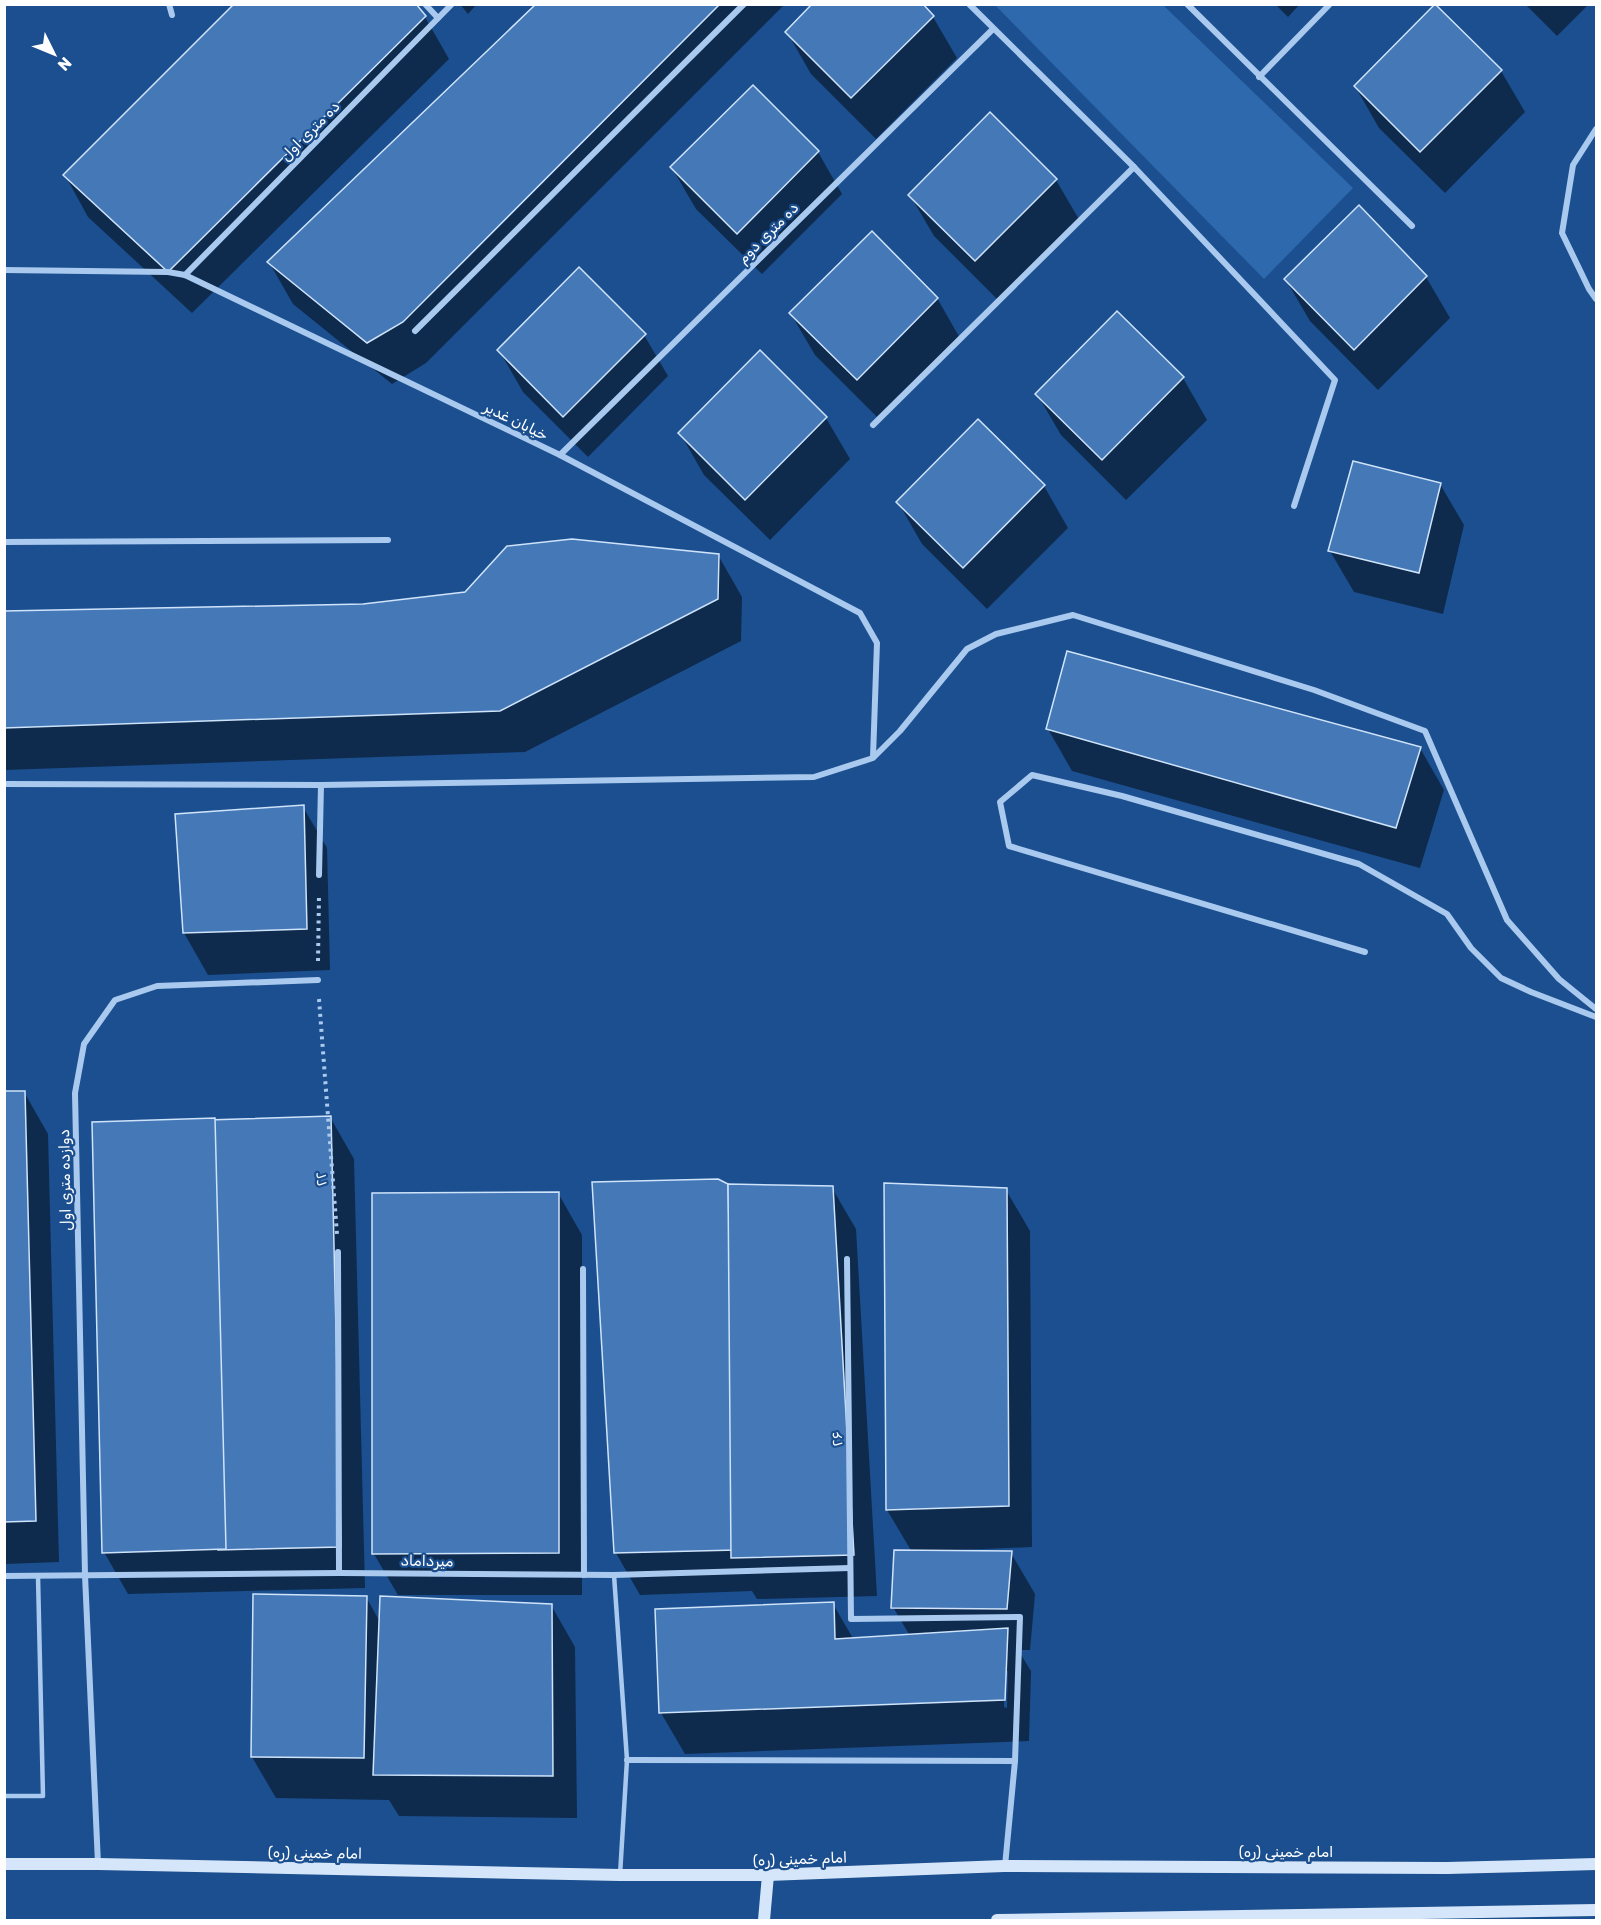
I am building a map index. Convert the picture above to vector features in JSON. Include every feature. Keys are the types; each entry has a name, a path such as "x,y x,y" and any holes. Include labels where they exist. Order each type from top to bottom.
{"main road":[{"name":"امام خمینی (ره)","path":"4,1864 620,1875 768,1875 1004,1866 1447,1868 1596,1864"},
{"path":"764,1920 768,1875"},
{"path":"998,1920 1596,1910"}],"street":[{"path":"169,4 172,15"},
{"path":"425,4 438,18"},
{"name":"ده متری اول","path":"184,275 452,4"},
{"path":"415,331 744,4"},
{"path":"969,4 1134,167 1335,380 1294,506"},
{"path":"1187,4 1412,226"},
{"path":"1259,77 1330,4"},
{"name":"ده متری دوم","path":"560,455 993,29"},
{"path":"1596,129 1573,165 1562,233 1596,298"},
{"path":"873,425 1134,167"},
{"name":"خیابان غدیر","path":"4,270 168,272 184,275 560,455 860,613 877,643 873,758"},
{"path":"4,542 388,540"},
{"path":"4,784 321,784 814,777 873,758 900,731 967,649 996,634 1073,615 1314,690 1425,731 1507,920 1558,979 1596,1009"},
{"path":"1365,952 1009,846 1000,802 1032,775 1122,796 1359,864 1447,914 1471,948 1501,978 1596,1017"},
{"path":"319,875 321,784"},
{"name":"دوازده متری اول","path":"98,1864 85,1575 75,1093 84,1044 115,1000 157,986 318,980"},
{"path":"338,1252 339,1573"},
{"name":"۲۶","path":"847,1259 851,1619 1020,1617 1015,1761"},
{"path":"583,1269 584,1575"},
{"name":"میرداماد","path":"4,1576 339,1573 614,1575 850,1568"},
{"path":"627,1760 1015,1761 1004,1866"}],"lane":[{"path":"614,1575 627,1760 620,1875"},
{"path":"4,1796 43,1796 38,1576"}],"path":[{"name":"۲۲","path":"319,875 318,980 338,1252"}],"shaded area":[{"path":"995,5 1163,5 1353,188 1264,279"}],"building":[{"path":"234,4 416,4 426,16 168,272 63,175"},
{"path":"536,4 720,4 403,322 367,343 267,262"},
{"path":"812,4 923,4 934,16 851,98 785,32"},
{"path":"1435,4 1502,70 1420,152 1354,86"},
{"path":"753,85 819,151 737,234 670,167"},
{"path":"990,112 1057,179 975,261 908,195"},
{"path":"1359,205 1427,276 1354,350 1284,279"},
{"path":"872,231 938,298 857,380 789,313"},
{"path":"579,267 646,334 563,417 497,350"},
{"path":"1117,311 1184,377 1102,460 1035,394"},
{"path":"760,350 827,417 745,500 678,433"},
{"path":"978,419 1045,485 963,568 896,502"},
{"path":"1353,461 1441,483 1419,573 1328,551"},
{"path":"572,539 719,554 718,599 500,711 4,728 4,611 363,604 465,592 507,546"},
{"path":"1067,651 1421,747 1396,828 1046,729"},
{"path":"304,805 307,929 183,933 175,814"},
{"path":"4,1091 25,1091 36,1521 4,1522"},
{"path":"331,1116 341,1547 218,1550 207,1120"},
{"path":"215,1118 226,1549 102,1553 92,1122"},
{"path":"718,1179 728,1184 737,1550 614,1553 592,1182"},
{"path":"884,1183 1007,1188 1009,1506 886,1510"},
{"path":"728,1184 833,1186 854,1555 731,1558"},
{"path":"559,1192 559,1553 372,1554 372,1193"},
{"path":"894,1550 1012,1551 1007,1609 891,1608"},
{"path":"253,1594 367,1596 364,1758 251,1757"},
{"path":"380,1596 552,1604 553,1776 373,1775"},
{"path":"834,1602 835,1639 1008,1628 1005,1700 659,1713 655,1609"}]}
